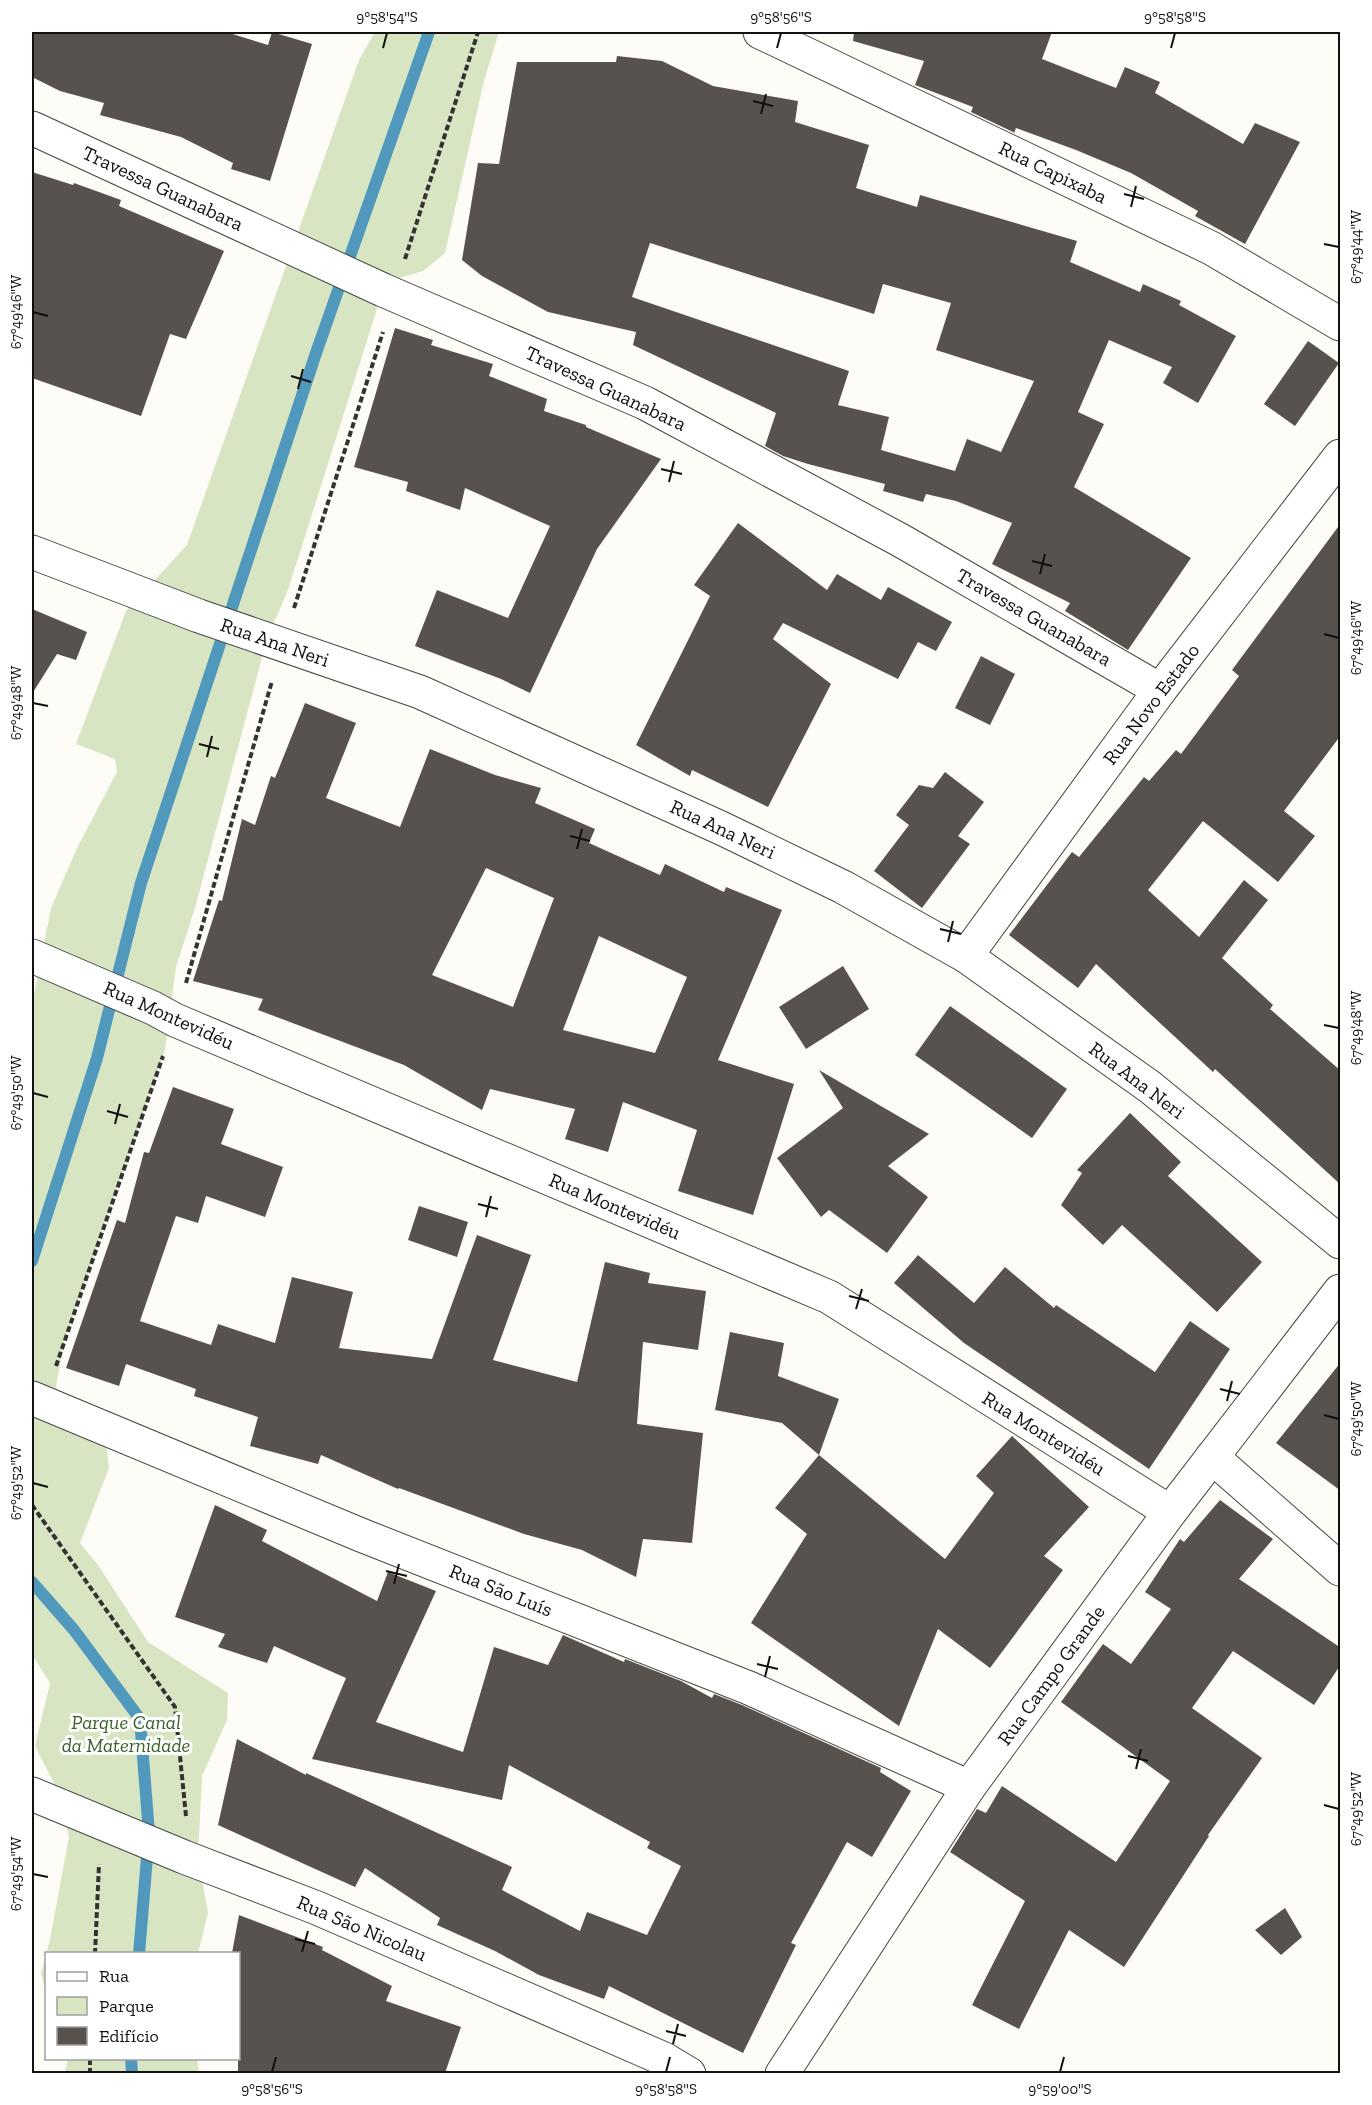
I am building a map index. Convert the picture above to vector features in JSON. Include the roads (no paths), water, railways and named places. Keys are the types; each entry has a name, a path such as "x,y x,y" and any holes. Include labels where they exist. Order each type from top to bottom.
{"street":[{"name":"Rua Capixaba","path":"760,32 1210,248 1341,324"},
{"name":"Travessa Guanabara","path":"32,128 387,291 645,403 900,540 1160,690"},
{"name":"Rua Novo Estado","path":"966,956 1160,690 1341,456"},
{"name":"Rua Ana Neri","path":"32,552 199,616 420,692 722,828 843,887 966,956 1150,1087 1341,1242"},
{"name":"Rua Montevidéu","path":"32,956 829,1296 1170,1512"},
{"name":"Rua Campo Grande","path":"782,2073 969,1787 1170,1512 1341,1291"},
{"name":"Rua São Luís","path":"38,1401 361,1535 749,1688 969,1787"},
{"path":"1212,1457 1341,1569"},
{"name":"Rua São Nicolau","path":"32,1794 339,1918 664,2059 689,2073"}],"waterway":[{"path":"32,1261 97,1058 141,883 316,353 429,32"},
{"path":"32,1582 74,1630 140,1719 149,1833 139,1952"},
{"path":"131,2060 132,2074"}],"park label":[{"name":"Parque Canal da Maternidade","path":"126,1734"}]}
